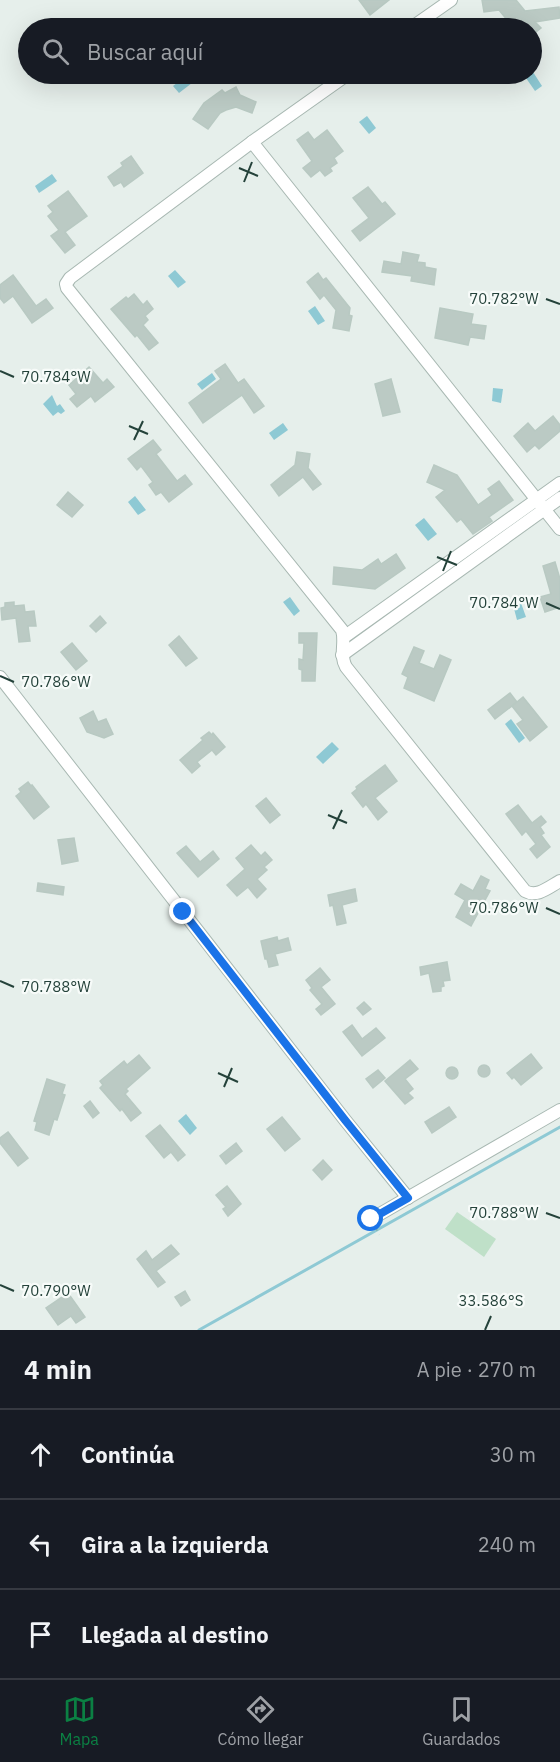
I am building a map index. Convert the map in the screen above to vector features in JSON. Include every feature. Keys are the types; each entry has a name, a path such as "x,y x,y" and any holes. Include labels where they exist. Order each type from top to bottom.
{"street":[{"path":"425,18 451,0"},
{"path":"334,84 70,278 66,284 67,288 342,630 344,637 342,655 346,668 525,891 531,894 539,893 560,881"},
{"path":"252,142 560,529"},
{"path":"342,655 540,504 560,483"},
{"path":"344,637 540,504 560,498"},
{"path":"0,677 408,1198"},
{"path":"370,1224 408,1198 560,1110"}],"path":[{"path":"370,1224 379,1235"}],"green space":[{"path":"457,1212 496,1239 484,1257 445,1229"}],"water":[{"path":"176,84 191,84 179,93 173,86"},
{"path":"530,84 541,84 542,86 535,91"},
{"path":"367,116 376,128 369,134 359,122"},
{"path":"52,174 57,181 39,193 35,186"},
{"path":"175,270 186,282 178,288 168,276"},
{"path":"315,306 325,321 318,325 308,311"},
{"path":"212,373 216,379 202,390 197,384"},
{"path":"493,388 503,389 501,403 492,401"},
{"path":"52,395 57,406 60,404 65,411 53,416 43,404"},
{"path":"283,423 288,430 274,440 269,433"},
{"path":"135,496 146,510 138,515 128,502"},
{"path":"424,518 437,534 428,541 415,525"},
{"path":"290,597 300,611 294,616 283,602"},
{"path":"521,603 526,617 517,620 513,605"},
{"path":"511,719 525,738 519,743 505,724"},
{"path":"332,742 339,749 323,764 316,757"},
{"path":"186,1114 197,1128 190,1135 178,1121"}],"building":[{"path":"359,0 389,0 370,15"},
{"path":"482,0 516,0 525,11 559,7 560,18 542,21 542,18 506,18 499,10 484,12"},
{"path":"236,87 240,95 256,102 252,113 236,107 226,110 220,113 208,129 193,119 204,103 222,90 225,93"},
{"path":"327,130 343,151 334,158 337,163 330,168 332,171 325,176 320,170 311,177 303,168 312,161 297,140 308,132 314,140"},
{"path":"131,156 143,173 124,187 121,182 114,186 108,177 123,166 121,163"},
{"path":"368,187 382,204 385,202 395,214 360,241 352,231 369,218 353,198"},
{"path":"68,191 87,216 65,232 75,245 65,253 51,236 59,230 48,216 53,212 48,206"},
{"path":"403,252 419,255 417,262 425,263 425,267 436,269 434,285 411,281 412,276 382,272 384,261 401,264"},
{"path":"318,273 323,280 326,278 350,308 349,315 352,316 349,331 333,328 336,310 324,295 320,299 307,282"},
{"path":"13,275 36,306 46,299 53,308 32,323 13,296 4,303 0,298 0,285"},
{"path":"134,294 143,305 147,301 153,309 145,316 148,320 143,325 158,343 149,350 111,309 126,297 128,299"},
{"path":"440,308 473,314 471,324 486,326 484,339 470,337 468,345 435,338"},
{"path":"225,364 238,383 244,379 264,406 254,413 242,395 203,423 189,403 221,379 215,371"},
{"path":"89,367 103,383 107,379 114,387 95,402 91,396 77,407 70,399 76,394 69,385"},
{"path":"391,379 400,412 383,416 375,384"},
{"path":"553,416 560,425 560,431 539,449 535,445 527,452 514,436 528,423 535,431"},
{"path":"153,440 161,450 156,454 177,481 185,475 192,484 169,502 161,492 156,495 149,485 153,482 141,466 137,470 128,459"},
{"path":"297,452 310,454 308,468 321,484 313,490 303,477 279,496 271,485 295,465"},
{"path":"434,465 457,475 478,505 492,495 488,489 499,481 513,500 489,517 492,521 473,534 461,519 457,522 436,497 445,490 427,482"},
{"path":"68,492 83,505 72,517 57,505"},
{"path":"396,554 405,568 375,589 333,584 334,567 362,570 378,559 381,564"},
{"path":"555,562 560,579 560,607 545,612 540,597 551,594 543,566"},
{"path":"14,602 14,606 24,605 25,612 34,611 36,626 28,626 30,641 19,642 16,618 2,620 1,608 5,607 5,603"},
{"path":"100,616 106,623 96,632 90,626"},
{"path":"299,633 317,633 315,681 302,681 299,659 303,660 304,643 299,643"},
{"path":"179,636 197,658 186,666 169,645"},
{"path":"72,643 87,661 76,670 61,652"},
{"path":"414,647 424,651 419,663 434,669 440,655 451,660 434,701 404,688 408,677 402,674"},
{"path":"510,693 517,702 495,719 488,710"},
{"path":"523,697 547,727 530,741 517,724 523,720 512,706"},
{"path":"93,711 98,722 106,719 113,734 104,738 87,732 80,718"},
{"path":"209,732 212,735 213,733 225,747 216,755 212,750 197,762 200,766 192,773 180,760"},
{"path":"385,765 397,781 375,798 387,812 378,820 366,804 363,807 352,793 357,789 356,787"},
{"path":"28,782 49,807 34,819 16,796 21,792 19,789"},
{"path":"266,798 280,815 270,823 256,806"},
{"path":"518,805 532,823 541,816 546,822 540,827 544,833 541,835 550,847 537,858 530,849 536,844 526,831 522,835 506,814"},
{"path":"74,838 78,861 62,864 58,840"},
{"path":"251,845 261,856 265,852 272,860 264,867 267,870 257,879 266,889 257,898 248,887 237,896 227,885 245,869 236,858"},
{"path":"186,846 200,862 213,851 219,859 198,877 177,853"},
{"path":"481,876 489,880 485,889 490,891 471,926 456,917 465,900 455,894 461,884 473,891"},
{"path":"38,883 64,887 63,895 37,891"},
{"path":"355,889 357,901 342,905 346,923 337,925 333,905 330,906 328,895"},
{"path":"277,937 278,941 288,938 291,950 275,954 278,965 269,967 261,941"},
{"path":"447,962 450,980 443,981 444,986 441,987 441,991 433,992 429,973 421,975 420,967"},
{"path":"320,968 330,980 321,987 335,1004 321,1015 316,1009 322,1004 310,990 312,988 306,980"},
{"path":"364,1002 371,1009 363,1015 357,1008"},
{"path":"352,1025 362,1039 376,1028 385,1038 362,1056 343,1032"},
{"path":"531,1054 542,1068 521,1085 507,1073"},
{"path":"139,1055 150,1068 126,1089 128,1091 125,1094 141,1113 131,1121 100,1088 103,1085 100,1081 124,1061 127,1065"},
{"path":"410,1060 418,1069 405,1079 413,1089 408,1093 413,1098 405,1104 385,1081"},
{"path":"484,1065 490,1071 484,1077 478,1071"},
{"path":"452,1067 458,1073 452,1079 446,1073"},
{"path":"378,1070 385,1078 373,1088 366,1079"},
{"path":"47,1079 65,1085 62,1094 65,1095 57,1120 54,1119 49,1135 35,1130 37,1122 34,1121"},
{"path":"90,1101 99,1113 93,1118 84,1106"},
{"path":"449,1107 456,1117 432,1133 425,1122"},
{"path":"282,1117 300,1139 285,1151 267,1129"},
{"path":"160,1125 185,1155 178,1161 171,1152 164,1158 146,1136"},
{"path":"8,1132 28,1158 18,1166 0,1143 0,1138"},
{"path":"236,1143 242,1151 226,1164 220,1156"},
{"path":"323,1160 332,1170 322,1180 313,1170"},
{"path":"227,1186 241,1204 228,1216 223,1209 226,1207 216,1195"},
{"path":"171,1245 179,1254 156,1271 165,1282 158,1287 137,1259 146,1251 152,1260"},
{"path":"185,1291 190,1300 181,1306 175,1297"},
{"path":"68,1293 85,1317 76,1323 71,1316 58,1325 46,1308"}],"waterway":[{"path":"199,1330 560,1127"}],"route":[{"path":"183,912 408,1198 371,1219"}]}
